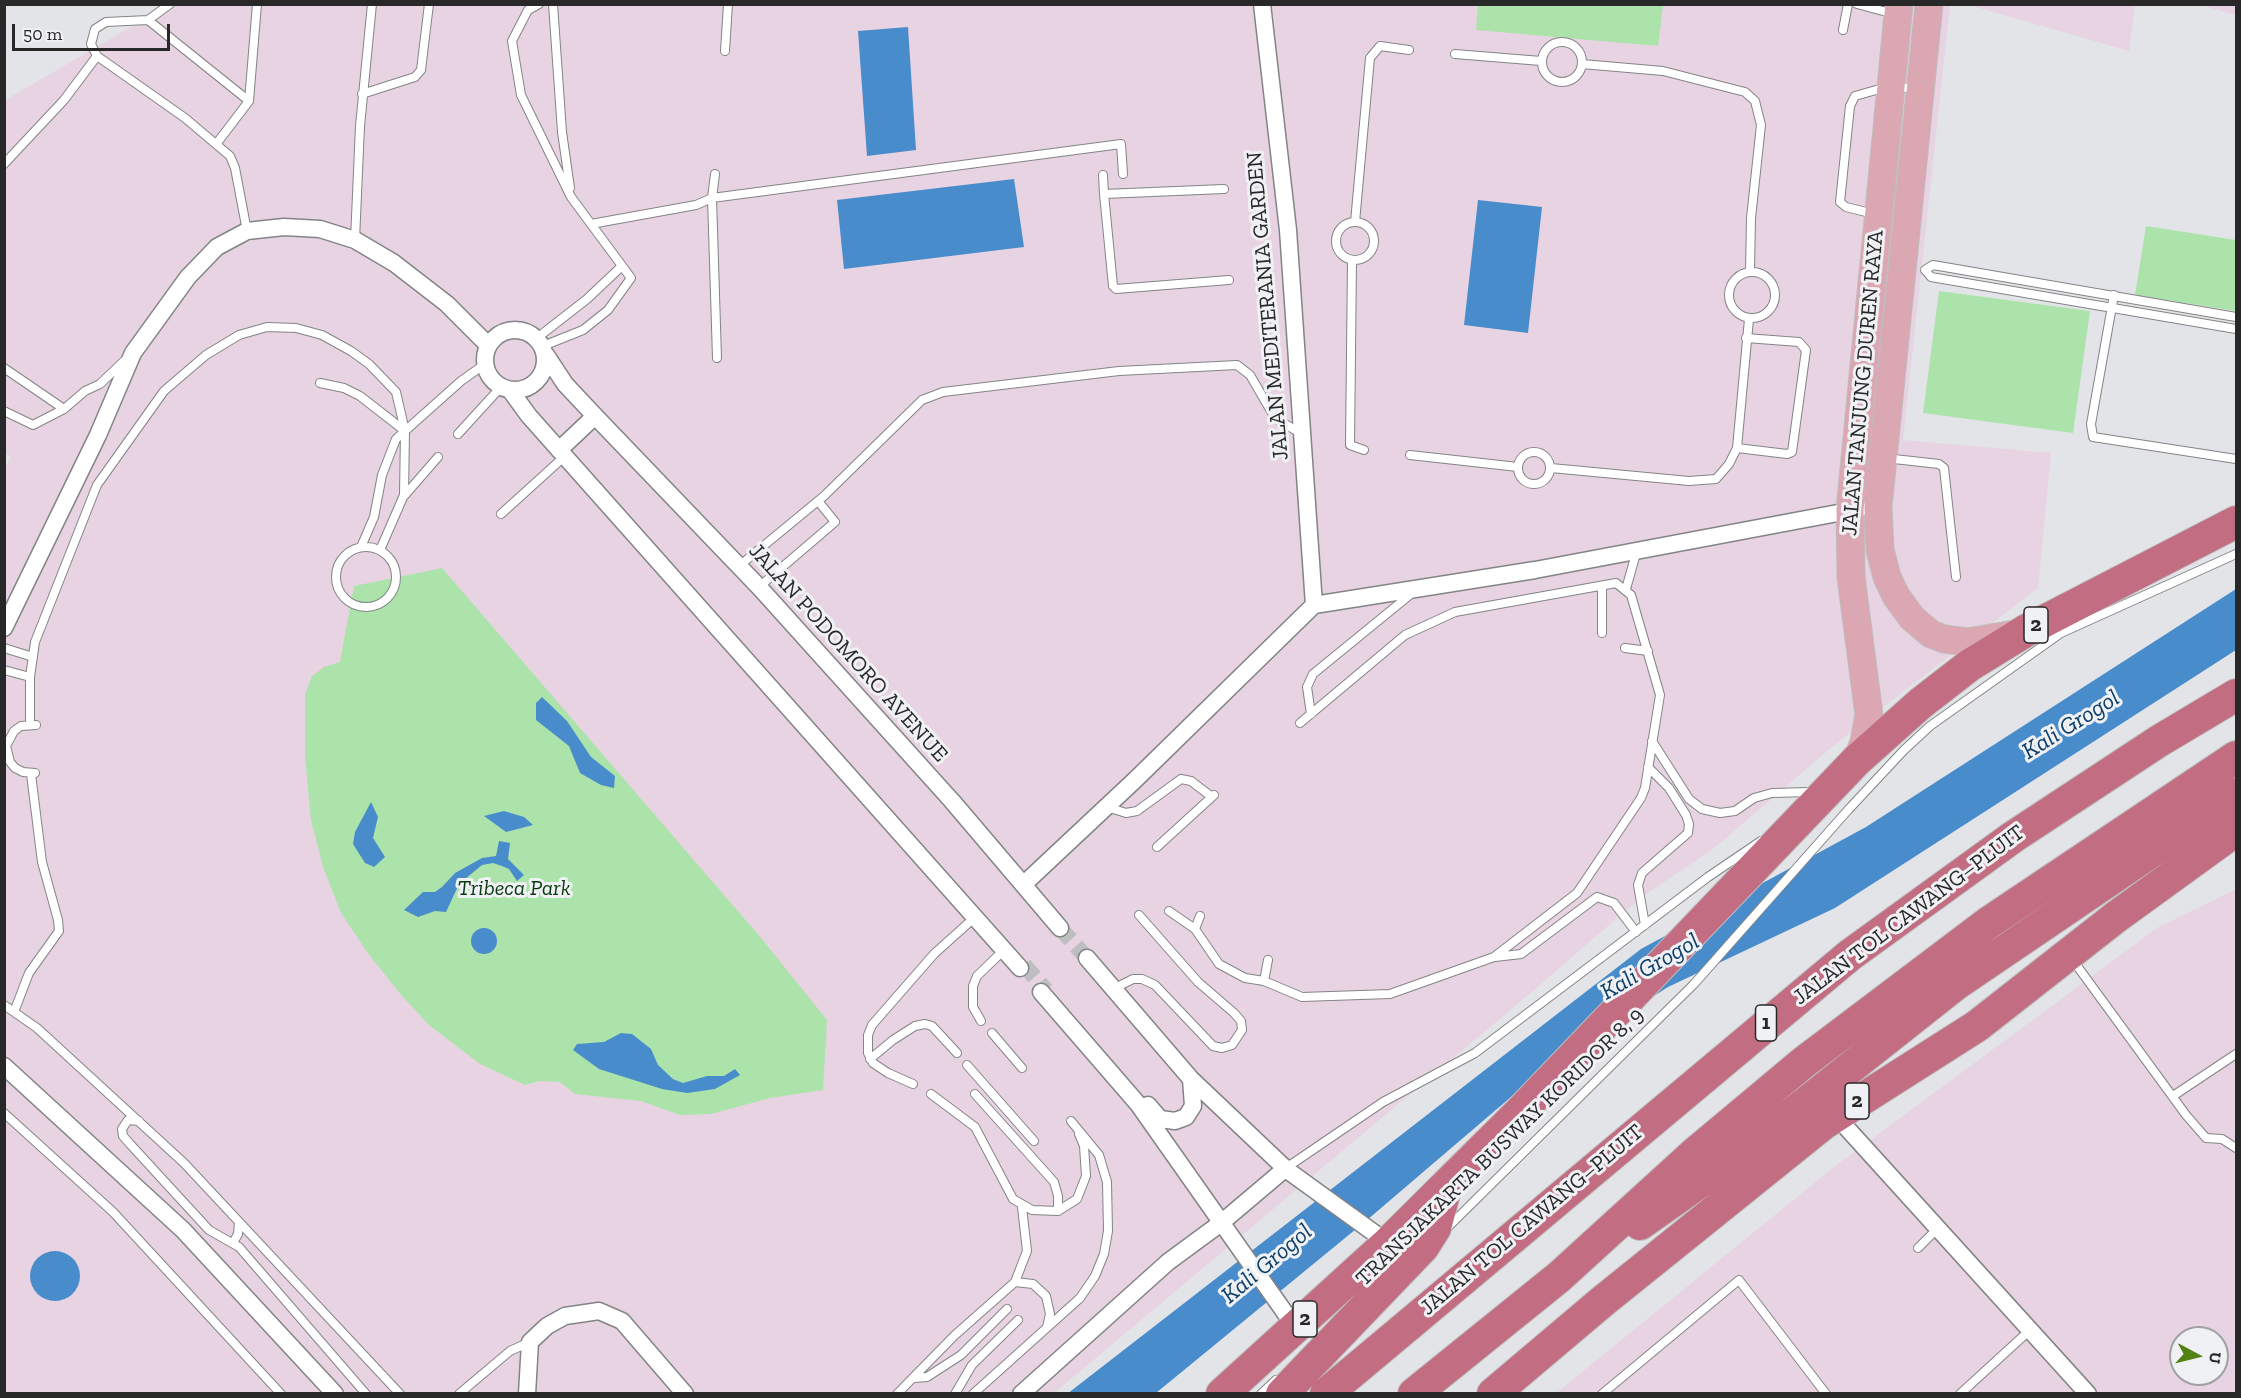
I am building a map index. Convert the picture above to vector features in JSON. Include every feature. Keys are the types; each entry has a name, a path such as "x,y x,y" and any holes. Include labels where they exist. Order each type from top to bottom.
{"highway":[{"name":"2","path":"1222,1394 1300,1341 1385,1246 1521,1111 1826,794 1855,751 1970,665 2027,630 2236,522"},
{"name":"JALAN TOL CAWANG–PLUIT","path":"1326,1394 1850,955 2013,837 2159,741 2236,695"},
{"name":"1","path":"1414,1394 1559,1277 1694,1154 1804,1062 1988,923 2236,757"},
{"path":"1559,1277 1668,1206 1754,1144 1956,984 2236,794"},
{"name":"2","path":"1493,1394 1603,1301 1835,1115 1977,1026 2068,954 2236,830"},
{"path":"1285,1382 1385,1246"}],"main road":[{"name":"JALAN TANJUNG DUREN RAYA","path":"1929,4 1922,89 1914,269 1883,458 1878,507 1880,549 1887,577 1906,612 1924,629 1944,639 1968,642 2027,630"},
{"name":"JALAN TANJUNG DUREN RAYA","path":"1855,751 1866,732 1868,703 1851,577 1850,510 1898,10"}],"street":[{"name":"JALAN MEDITERANIA GARDEN","path":"1262,4 1288,230 1314,604"},
{"path":"4,628 98,435 133,353 188,277 217,247 247,231 284,227 320,229 355,240 394,263 447,304 488,345"},
{"path":"505,388 519,390 536,382 542,374 542,347 530,333 511,330 502,332 488,345 485,364 488,373 505,388 960,904 1022,966 986,921 960,904"},
{"name":"JALAN PODOMORO AVENUE","path":"542,347 565,384 759,587 1024,884 1060,928"},
{"path":"562,453 595,416"},
{"path":"1024,884 1107,807 1314,604 1878,507"},
{"path":"1087,958 1191,1079 1286,1169 1385,1246"},
{"path":"1191,1079 1192,1110 1180,1120 1160,1119 1043,991 1138,1104 1275,1299 1300,1341"},
{"path":"4,1066 183,1230 334,1394"},
{"path":"1835,1115 2088,1394"},
{"path":"1021,1394 1168,1262 1221,1224 1286,1169"},
{"path":"527,1394 530,1342 547,1326 565,1316 599,1311 613,1315 622,1321 685,1394"}],"lane":[{"path":"170,4 148,20 106,22 95,29 91,44 97,57 217,143 230,156 235,168 247,231"},
{"path":"217,143 249,100 257,4"},
{"path":"355,240 362,94 372,4"},
{"path":"362,94 415,78 421,70 429,4"},
{"path":"539,4 528,10 512,41 521,95 571,197 630,278 608,310 583,330 542,347"},
{"path":"553,4 562,132 571,197"},
{"path":"725,51 728,4"},
{"path":"1844,30 1848,4"},
{"path":"1857,4 1898,10"},
{"path":"148,20 249,100"},
{"path":"1563,42 1569,43 1579,51 1582,64 1576,76 1564,82 1550,79 1542,68 1541,61 1550,45 1563,42"},
{"path":"1354,222 1370,58 1380,46 1409,50"},
{"path":"1455,54 1541,61"},
{"path":"4,164 64,100 97,57"},
{"path":"1582,64 1663,71 1745,92 1755,101 1761,125 1751,218 1750,272"},
{"path":"1878,214 1846,207 1840,202 1850,106 1855,96 1890,86 1922,89"},
{"path":"591,224 696,205 712,198 1121,144 1123,174"},
{"path":"715,174 712,198 717,358"},
{"path":"1102,175 1113,286 1116,289 1229,280"},
{"path":"1104,194 1224,189"},
{"path":"1354,222 1370,230 1374,242 1369,254 1364,258 1352,260 1340,254 1336,242 1343,226 1354,222"},
{"path":"1352,260 1350,445 1364,450"},
{"path":"1914,269 1933,265 2236,317"},
{"path":"542,347 622,266"},
{"path":"1914,269 1931,278 2236,329"},
{"path":"1757,272 1770,280 1775,294 1774,302 1765,315 1749,319 1735,312 1728,297 1729,290 1737,277 1757,272"},
{"path":"2114,295 2091,424 2093,437 2236,459"},
{"path":"1551,468 1706,481 1716,479 1730,464 1737,448 1749,319"},
{"path":"15,1012 29,973 58,931 58,920 42,862 33,773 23,772 10,762 6,746 14,731 33,725 30,677 35,642 97,485 164,391 206,354 239,335 267,327 296,328 322,335 351,351 384,377 396,392 405,431 404,495"},
{"path":"1737,448 1787,454 1792,452 1806,350 1800,342 1746,338"},
{"path":"4,411 33,425 64,409 85,391 100,384 133,353"},
{"path":"361,547 374,518 388,456 396,439 461,381 485,364"},
{"path":"739,566 818,501 922,400 933,394 1119,371 1237,365 1250,375 1275,418 1302,434"},
{"path":"4,368 64,409"},
{"path":"320,383 344,388 360,396 405,431"},
{"path":"458,434 505,388"},
{"path":"1538,451 1547,458 1551,468 1547,478 1534,484 1521,478 1518,467 1526,453 1538,451"},
{"path":"501,514 562,453"},
{"path":"1410,455 1518,467"},
{"path":"380,550 404,495 438,457"},
{"path":"1883,458 1939,464 1944,468 1947,476 1956,577"},
{"path":"759,587 835,522 818,501"},
{"path":"361,547 380,550 393,564 395,585 384,601 364,607 345,599 336,583 338,564 352,550 361,547"},
{"path":"1626,589 1637,550"},
{"name":"TRANSJAKARTA BUSWAY KORIDOR 8, 9","path":"1385,1246 1694,984 1826,794 1904,750 1930,726 2061,633 2236,554"},
{"path":"1300,723 1405,634 1455,612 1616,584 1626,589 1648,651 1660,695 1641,798 1581,888 1494,957"},
{"path":"1311,714 1307,687 1313,674 1407,596 1428,586"},
{"path":"1602,586 1602,633"},
{"path":"4,648 33,657"},
{"path":"1625,648 1648,651"},
{"path":"4,670 30,677"},
{"path":"1652,741 1689,799 1702,808 1720,813 1735,811 1754,798 1772,793 1826,794"},
{"path":"1645,925 1638,885 1642,873 1688,832 1689,824 1686,815 1668,788 1648,767"},
{"path":"1107,807 1126,813 1137,811 1181,779 1191,781 1213,796 1157,847"},
{"path":"1796,806 1826,794"},
{"path":"1286,1169 1383,1102 1474,1053 1765,838"},
{"path":"1169,911 1195,929 1219,964 1245,978 1264,981 1302,997 1390,994 1494,957 1521,954 1597,897 1614,903 1636,932"},
{"path":"1114,988 1133,979 1142,979 1155,985 1214,1046 1222,1048 1232,1045 1242,1030 1241,1021 1234,1012 1198,982 1139,915"},
{"path":"1195,929 1200,916"},
{"path":"913,1084 888,1073 870,1059 867,1041 872,1025 934,954 974,918"},
{"path":"981,1021 973,1007 973,986 977,976 1004,950"},
{"path":"2068,954 2206,1138 2222,1139 2236,1148"},
{"path":"1264,981 1269,960"},
{"path":"4,1005 38,1028 184,1163 400,1394"},
{"path":"870,1059 893,1040 915,1026 925,1024 932,1026 957,1053"},
{"path":"992,1033 1022,1068"},
{"path":"2173,1096 2236,1054"},
{"path":"967,1065 1034,1141"},
{"path":"897,1394 955,1335 1015,1282 1027,1251 1022,1207 1014,1199 975,1127 931,1094"},
{"path":"975,1094 1054,1182 1058,1196 1058,1211"},
{"path":"4,1113 112,1212 281,1394"},
{"path":"139,1121 128,1120 122,1129 123,1136 209,1230 233,1243 366,1394"},
{"path":"973,1394 1080,1298 1095,1276 1104,1254 1108,1231 1107,1182 1099,1155 1071,1121"},
{"path":"1022,1207 1058,1211 1071,1206 1077,1199 1086,1176 1084,1146 1077,1128"},
{"path":"233,1243 238,1234 239,1222"},
{"path":"1918,1248 1937,1229"},
{"path":"1602,1394 1739,1280 1826,1394"},
{"path":"1015,1282 1033,1284 1046,1296 1050,1314 1047,1327"},
{"path":"914,1378 927,1377 961,1355 1007,1309"},
{"path":"955,1394 972,1365 1018,1320"},
{"path":"1960,1394 2030,1330"},
{"path":"459,1394 510,1351 530,1342"},
{"path":"1261,1394 1285,1382"}],"shaded area":[{"path":"171,4 1950,5 1903,440 2051,453 2038,588 1838,742 1713,849 1639,899 1527,996 1053,1394 5,1393 4,470 11,457 4,452 5,100"},
{"path":"1969,5 2135,5 2129,51"},
{"path":"2200,5 2236,5 2236,15"},
{"path":"2236,889 2236,1393 1555,1394 1834,1167 2157,928"}],"green space":[{"path":"1478,5 1663,5 1658,46 1476,30"},
{"path":"2146,226 2236,240 2236,311 2135,295"},
{"path":"1939,291 2090,311 2073,433 1923,413"},
{"name":"Tribeca Park","path":"442,568 761,938 827,1020 823,1090 770,1098 711,1114 680,1115 641,1101 575,1094 560,1082 539,1081 525,1085 480,1064 429,1025 402,996 367,952 341,913 323,867 311,820 305,757 305,695 312,676 324,667 340,662 354,586"}],"water":[{"path":"908,27 916,150 867,156 858,31"},
{"path":"1014,179 1024,247 844,269 837,200"},
{"path":"1478,200 1542,207 1528,333 1464,325"},
{"name":"Kali Grogol","path":"2236,589 2236,650 1835,908 1668,987 1559,1056 1367,1220 1156,1393 1067,1394 1641,949 1866,827"},
{"path":"542,697 567,721 591,757 615,776 614,788 601,785 580,773 569,746 536,720 536,703"},
{"path":"371,802 378,817 373,838 385,857 374,867 365,863 353,844 355,832"},
{"path":"504,811 524,817 533,825 506,832 484,816"},
{"path":"499,841 510,843 508,859 524,875 517,881 509,869 493,863 482,865 459,884 446,912 435,911 418,917 404,910 423,892 435,892 442,887 455,873 482,858 496,856"},
{"path":"484,928 493,932 497,941 493,950 484,954 475,950 471,941 475,932"},
{"path":"621,1033 632,1034 651,1049 658,1065 673,1079 683,1083 707,1076 724,1076 735,1069 740,1075 715,1089 687,1093 662,1089 599,1069 573,1050 577,1044 604,1042"},
{"path":"55,1251 69,1255 76,1262 80,1276 76,1290 69,1297 55,1301 41,1297 34,1290 30,1276 34,1262 41,1255"}],"tunnel":[{"path":"1060,928 1087,958"},
{"path":"1024,965 1046,990"}]}
